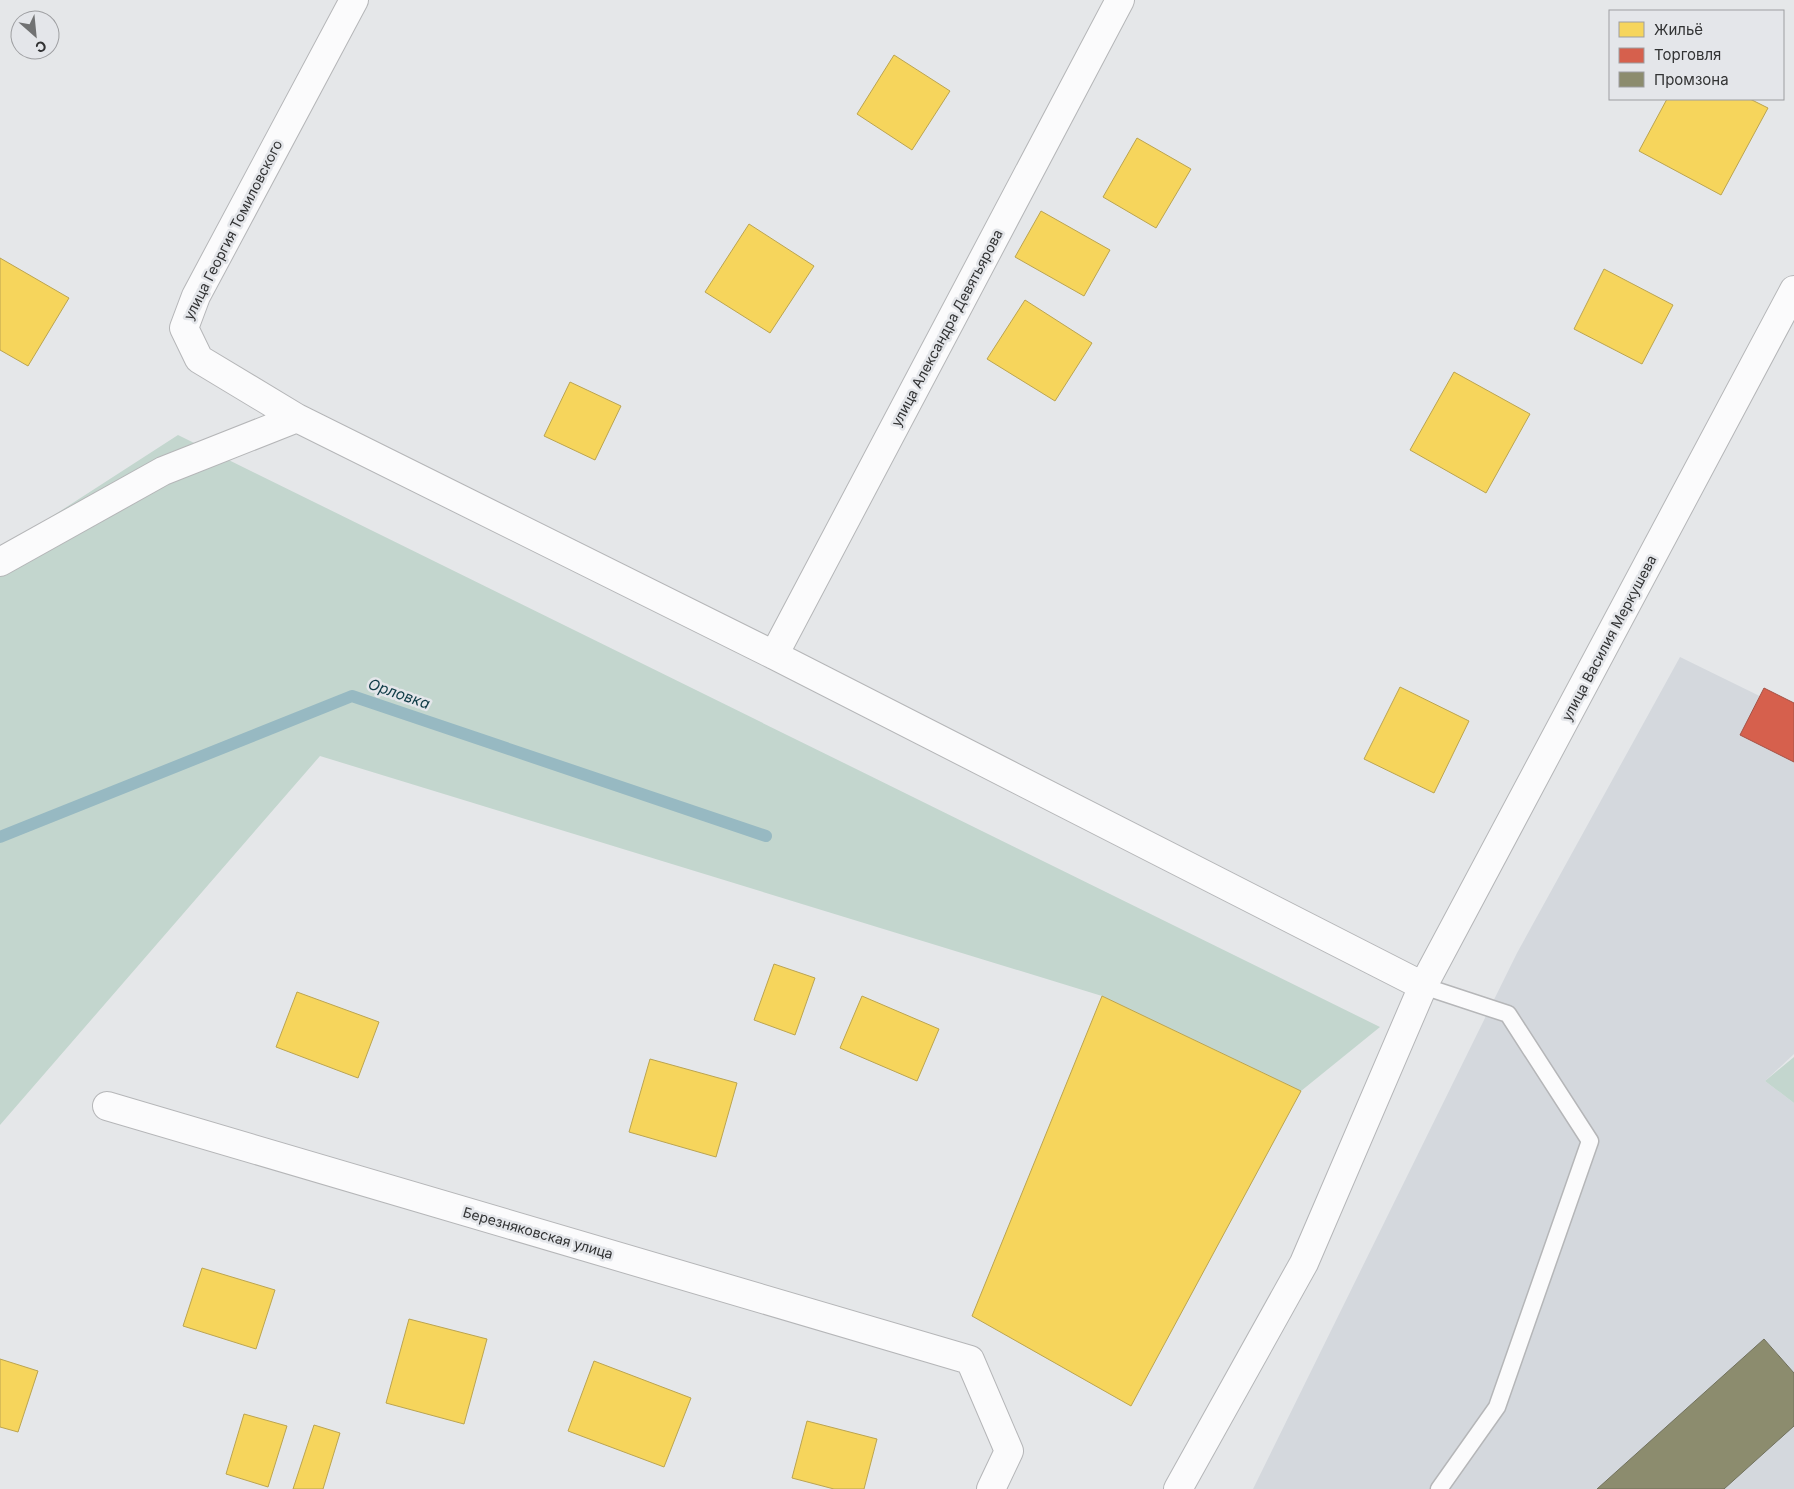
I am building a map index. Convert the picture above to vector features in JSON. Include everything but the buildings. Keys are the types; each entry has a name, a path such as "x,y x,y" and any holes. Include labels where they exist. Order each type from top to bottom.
{"street":[{"name":"улица Георгия Томиловского","path":"354,0 196,296 184,328 199,359 297,418 774,655 1423,986"},
{"name":"улица Александра Девятьярова","path":"774,655 1120,0"},
{"name":"улица Василия Меркушева","path":"1178,1489 1304,1263 1423,986 1794,290"},
{"path":"0,562 163,471 297,418"},
{"name":"Березняковская улица","path":"107,1106 970,1360 1009,1451 991,1489"}],"lane":[{"path":"1423,986 1508,1014 1590,1142 1497,1407 1439,1489"}],"shaded area":[{"path":"1680,657 1794,713 1794,1054 1765,1081 1794,1103 1794,1489 1253,1489 1517,953"}],"green space":[{"path":"178,435 1380,1027 1301,1091 1102,996 320,756 0,1125 0,550"},
{"path":"1794,1057 1794,1103 1765,1081"}],"waterway":[{"name":"Орловка","path":"0,837 352,696 766,836"}]}
